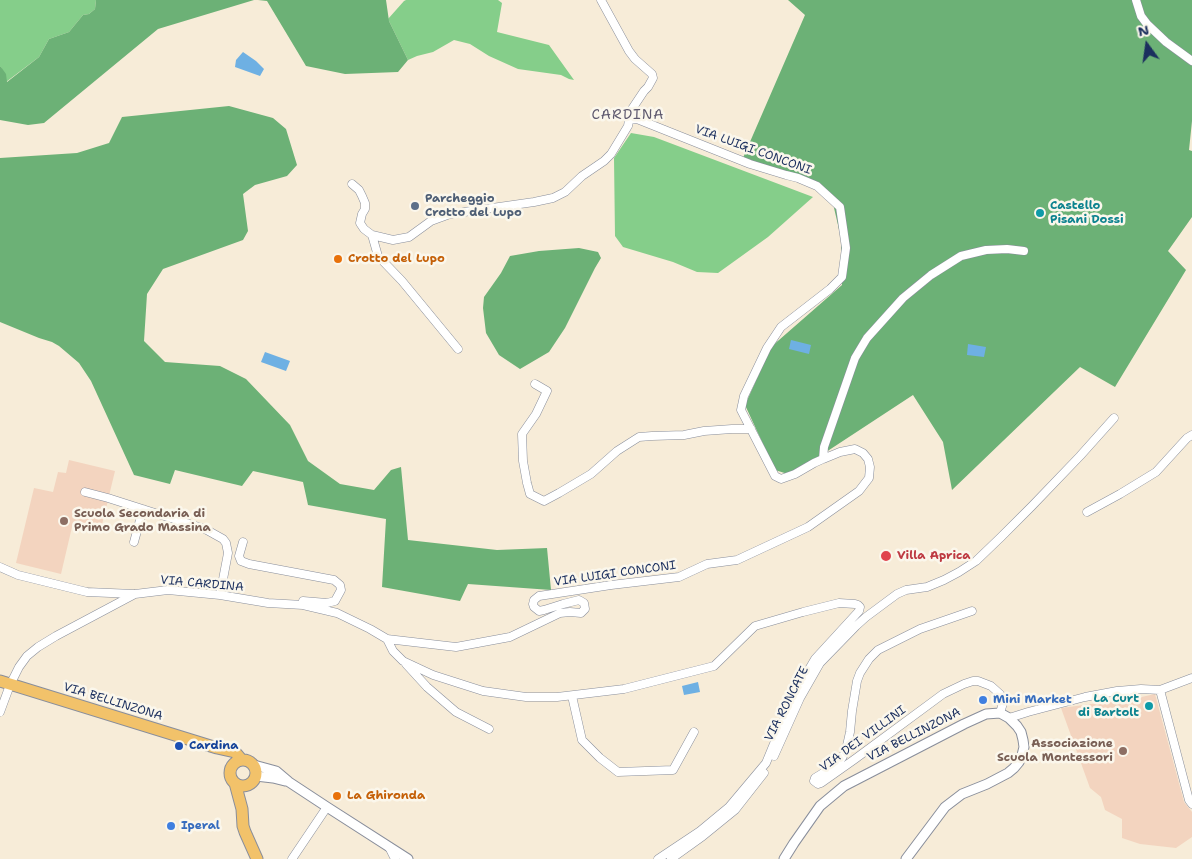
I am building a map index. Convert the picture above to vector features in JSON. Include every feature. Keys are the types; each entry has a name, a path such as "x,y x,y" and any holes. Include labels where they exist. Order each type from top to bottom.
{"main road":[{"name":"VIA BELLINZONA","path":"5,683 217,748 236,752 242,759"},
{"path":"217,748 230,770"},
{"path":"242,809 246,792 253,776 250,761 242,759 234,763 230,770 230,778 235,784 242,809 243,826 257,859"},
{"path":"235,784 241,786 253,776"}],"street":[{"path":"352,184 359,190 365,203 365,209 360,222 364,229 372,235 393,240 409,237 436,218 450,214 534,202 553,198 565,192 582,176 611,154 628,126 630,112 653,78 652,74 635,59 629,50 601,0"},
{"path":"1136,0 1140,16 1147,24 1166,42 1192,61"},
{"name":"VIA LUIGI CONCONI","path":"387,639 456,647 510,637 560,613 579,613 585,609 584,603 579,600 544,610 535,609 533,604 535,598 539,596 679,577 707,564 737,560 808,527 859,491 869,478 870,467 868,459 863,453 855,449 840,452 781,479 775,476 741,410 744,396 767,348 781,327 842,278 846,248 840,207 817,186 798,178 750,164 637,120 629,120"},
{"path":"372,235 378,256 402,281 458,349"},
{"path":"823,459 824,447 855,358 867,338 903,298 930,275 961,256 986,250 1007,249 1024,251"},
{"path":"535,384 547,391 536,414 522,434 523,461 530,494 544,501 591,474 617,451 639,437 751,429"},
{"name":"VIA RONCATE","path":"671,859 735,810 770,764 800,698 820,663 856,626 897,594 906,590 927,587 944,580 976,561 1032,506 1114,418"},
{"path":"1087,512 1156,472 1192,435"},
{"path":"85,492 205,529 223,539 228,553 220,595"},
{"path":"134,542 143,509"},
{"path":"243,542 239,556 241,561 334,580 340,585 341,590 335,601 328,603 256,601"},
{"path":"0,567 18,575 87,592 135,594"},
{"name":"VIA CARDINA","path":"0,712 5,683 20,667 27,656 73,627 135,594 168,590 220,595 268,603 302,605 337,613 370,628 387,639"},
{"path":"403,661 433,675 482,691 526,697 572,696 624,689 714,666 755,626 839,603 859,606 859,611 815,659 795,694 766,763 729,807 700,831 658,859"},
{"name":"VIA DEI VILLINI","path":"972,612 920,629 878,650 869,659 857,681 846,750 836,765 815,778 815,784 821,783 855,760 943,694 964,684 978,681 991,686 1000,694 1003,704 1000,713"},
{"path":"387,639 393,651 427,687 456,712 488,729"},
{"path":"1009,718 1052,705 1117,691 1160,690 1192,678"},
{"path":"1160,690 1189,800 1192,804"},
{"path":"572,696 582,740 618,772 673,770 694,732"},
{"path":"906,859 945,807 962,794 1008,773 1019,762 1024,747 1023,740 1017,726 1000,713"},
{"name":"VIA BELLINZONA","path":"784,859 820,806 844,786 964,724 986,714 1000,713"},
{"path":"253,776 289,782 408,859"},
{"path":"292,859 327,807"},
{"path":"389,847 395,859"}],"shaded area":[{"name":"Scuola Secondaria di Primo Grado Massina","path":"69,460 115,471 100,533 72,527 61,574 16,563 34,488 53,492 58,472 66,473"},
{"name":"Associazione Scuola Montessori","path":"1155,694 1184,802 1192,812 1192,837 1176,848 1140,844 1122,838 1122,819 1105,810 1101,797 1090,788 1061,708"}],"green space":[{"path":"0,0 96,0 95,9 89,14 83,15 69,32 49,39 39,57 6,82 0,67"},
{"path":"96,0 254,0 158,29 44,123 28,125 0,120 0,67 6,74 7,82 39,57 49,39 69,32 83,15 89,14 95,9"},
{"path":"258,0 386,0 389,21 408,60 398,72 345,74 306,66 267,1"},
{"path":"406,0 498,0 502,3 497,32 549,45 574,80 561,75 518,69 489,56 470,44 454,40 433,52 408,60 388,19"},
{"path":"788,0 1192,0 1192,121 1189,150 1192,151 1192,217 1168,251 1186,270 1115,387 1080,367 952,490 943,442 913,395 791,475 775,470 745,405 771,347 842,285 841,238 831,195 743,158 805,15"},
{"path":"229,106 273,118 286,129 297,165 287,176 255,185 243,194 248,231 243,240 163,269 147,294 144,341 165,362 220,366 246,379 290,425 308,461 340,484 374,490 391,470 401,467 408,540 497,550 547,548 551,590 468,584 460,601 382,587 386,519 308,505 303,482 253,471 242,486 175,470 170,484 134,475 91,381 79,363 52,342 0,322 0,158 77,153 109,143 122,117"},
{"path":"631,133 654,137 813,197 768,237 718,273 697,272 673,262 623,247 615,236 614,158"},
{"path":"579,248 598,252 601,258 565,328 549,352 520,369 499,355 486,333 483,308 484,297 501,273 510,256 539,251"}],"water":[{"path":"243,52 264,69 260,76 235,67 236,60"},
{"path":"791,340 811,345 809,354 789,349"},
{"path":"968,344 986,347 984,357 967,355"},
{"path":"265,352 290,361 286,371 261,362"},
{"path":"698,682 700,692 684,695 682,686"}],"place":[{"name":"Parcheggio Crotto del Lupo","path":"415,206"},
{"name":"Castello Pisani Dossi","path":"1040,213"},
{"name":"Crotto del Lupo","path":"338,259"},
{"name":"Scuola Secondaria di Primo Grado Massina","path":"64,521"},
{"name":"Villa Aprica","path":"886,556"},
{"name":"Mini Market","path":"983,700"},
{"name":"La Curt di Bartolt","path":"1149,706"},
{"name":"Cardina","path":"179,746"},
{"name":"Associazione Scuola Montessori","path":"1123,751"},
{"name":"La Ghironda","path":"337,796"},
{"name":"Iperal","path":"171,826"}],"district":[{"name":"CARDINA","path":"628,115"}]}
